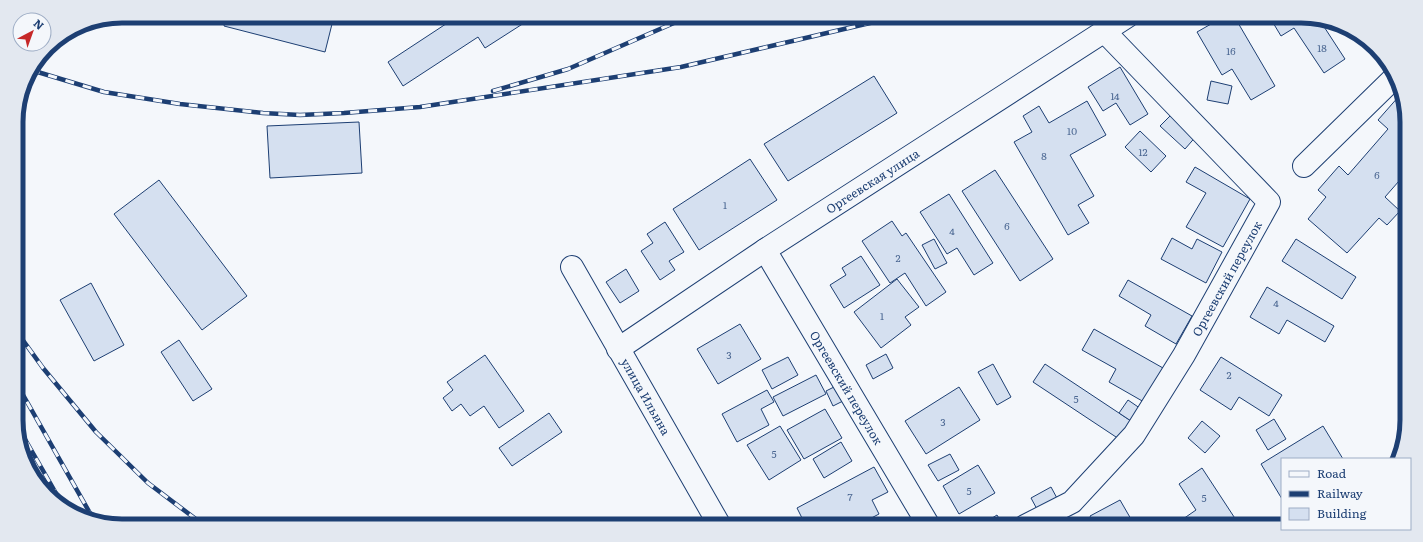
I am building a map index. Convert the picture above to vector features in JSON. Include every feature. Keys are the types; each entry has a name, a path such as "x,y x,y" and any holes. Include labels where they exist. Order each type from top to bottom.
{"street":[{"name":"Оргеевская улица","path":"618,349 765,250 1117,23"},
{"name":"Оргеевский переулок","path":"1039,519 1072,502 1134,435 1184,355 1269,202 1104,31"},
{"path":"1304,166 1391,81"},
{"name":"Оргеевский переулок","path":"765,250 925,519"},
{"name":"улица Ильина","path":"572,267 716,519"}],"building":[{"path":"225,23 332,23 325,52 224,26"},
{"path":"447,23 524,23 485,48 478,37 403,86 388,62"},
{"path":"1213,23 1238,23 1275,86 1251,100 1232,69 1222,75 1197,32"},
{"path":"1273,23 1301,23 1323,26 1345,59 1324,73 1294,28 1281,36"},
{"path":"1120,67 1148,114 1130,125 1116,103 1103,111 1088,87"},
{"path":"874,76 897,113 788,181 764,144"},
{"path":"1211,81 1232,86 1228,104 1207,100"},
{"path":"1397,98 1400,122 1400,180 1385,197 1400,211 1387,225 1379,218 1347,253 1308,219 1326,197 1318,190 1339,166 1348,175 1388,129 1378,120"},
{"path":"1087,101 1106,135 1070,155 1094,196 1078,205 1089,223 1068,235 1014,142 1032,132 1023,116 1039,106 1049,123"},
{"path":"1174,112 1198,134 1185,149 1160,126"},
{"path":"359,122 362,173 270,178 267,126"},
{"path":"1140,131 1166,156 1151,172 1125,147"},
{"path":"750,159 777,200 699,250 673,209"},
{"path":"1195,167 1250,199 1223,247 1186,227 1206,193 1186,182"},
{"path":"995,170 1053,259 1020,281 962,191"},
{"path":"159,180 247,296 202,330 114,214"},
{"path":"949,194 993,263 974,275 957,248 947,254 920,212"},
{"path":"892,221 902,236 906,233 946,292 926,306 905,273 890,283 862,241"},
{"path":"665,222 684,252 669,261 675,270 660,280 641,251 653,243 647,234"},
{"path":"1172,238 1192,249 1197,239 1222,252 1206,283 1161,259"},
{"path":"934,239 947,263 935,269 922,245"},
{"path":"1296,239 1356,277 1342,299 1282,261"},
{"path":"861,256 880,285 844,308 830,285 846,275 842,268"},
{"path":"626,269 639,291 620,303 606,282"},
{"path":"897,279 919,307 905,317 911,325 881,348 854,312"},
{"path":"1128,280 1192,316 1176,344 1145,326 1151,315 1119,296"},
{"path":"91,283 124,345 94,361 60,300"},
{"path":"1267,287 1334,326 1325,342 1287,320 1279,334 1250,317"},
{"path":"740,324 761,359 718,384 697,349"},
{"path":"1094,329 1163,368 1144,402 1109,382 1116,369 1082,350"},
{"path":"179,340 212,389 193,401 161,352"},
{"path":"886,354 893,368 873,379 866,365"},
{"path":"485,355 524,411 499,428 484,406 470,416 461,404 452,411 443,398 453,390 447,382"},
{"path":"788,357 798,375 772,389 762,370"},
{"path":"1221,357 1282,395 1269,416 1239,397 1231,410 1200,390"},
{"path":"993,364 1011,397 997,405 978,372"},
{"path":"1045,364 1131,421 1119,439 1033,382"},
{"path":"816,375 826,394 783,416 773,397"},
{"path":"840,384 847,399 833,406 826,391"},
{"path":"959,387 980,420 926,454 905,421"},
{"path":"767,390 774,402 761,409 769,425 737,442 722,414"},
{"path":"1128,400 1147,413 1131,421 1119,413"},
{"path":"825,409 842,438 804,459 787,430"},
{"path":"549,413 562,432 512,466 499,448"},
{"path":"1274,419 1286,439 1268,450 1256,430"},
{"path":"1202,421 1220,436 1205,453 1188,438"},
{"path":"780,426 801,460 769,480 747,445"},
{"path":"1323,426 1342,458 1281,458 1281,497 1261,464"},
{"path":"841,442 852,461 824,478 813,459"},
{"path":"950,454 959,470 938,481 928,465"},
{"path":"978,465 995,493 959,514 943,486"},
{"path":"874,467 888,492 872,500 879,514 869,519 802,519 797,508"},
{"path":"1202,468 1235,519 1183,519 1196,510 1179,484"},
{"path":"1051,487 1058,500 1038,511 1031,498"},
{"path":"1120,500 1131,519 1092,519 1090,516"},
{"path":"997,515 999,519 990,519"}],"railway":[{"path":"493,91 568,69 674,23"},
{"path":"37,72 104,92 180,104 263,113 300,115 344,113 420,107 681,67 870,23"},
{"path":"23,340 43,368 96,432 148,483 196,519"},
{"path":"23,395 91,514"},
{"path":"25,439 56,493"}]}
